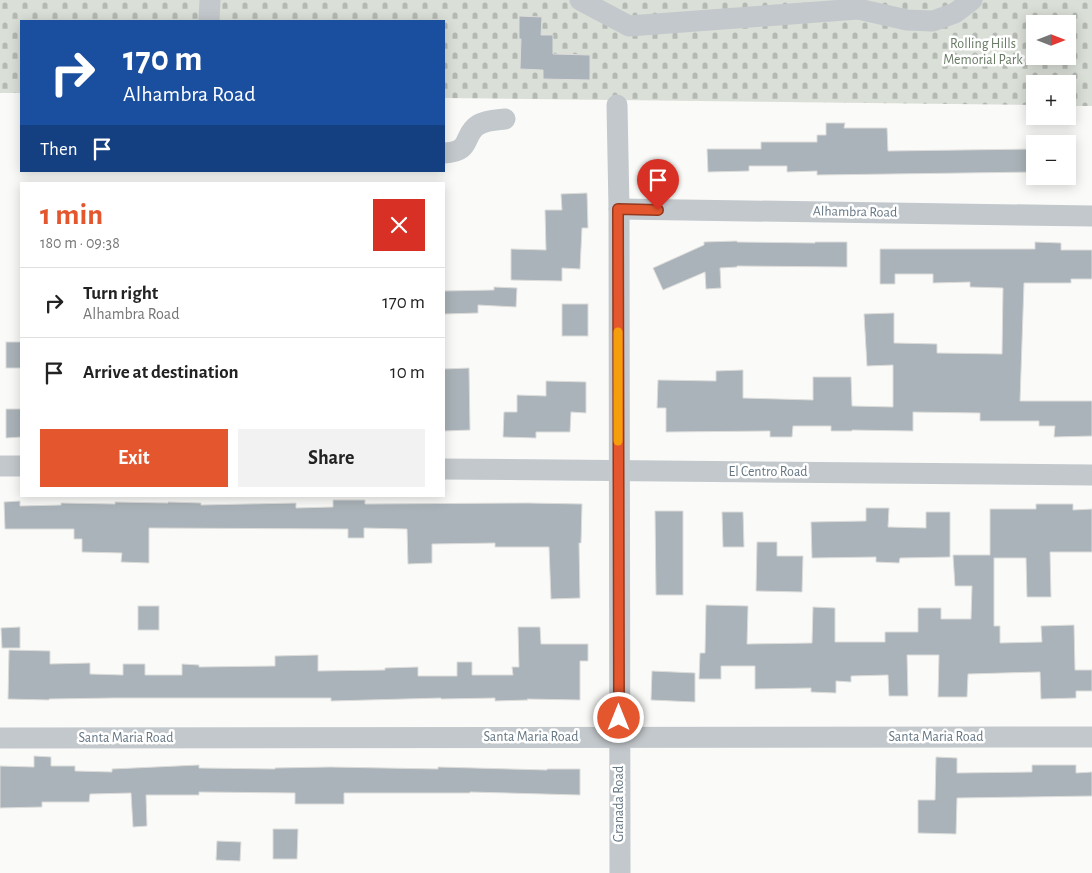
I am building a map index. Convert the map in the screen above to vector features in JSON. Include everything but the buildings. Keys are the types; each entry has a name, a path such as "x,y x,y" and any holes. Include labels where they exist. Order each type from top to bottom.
{"street":[{"path":"209,20 210,0"},
{"path":"580,0 629,26 850,5 907,20 933,21 955,13 972,0"},
{"name":"Granada Road","path":"616,105 620,873"},
{"path":"445,153 458,150 466,145 472,131 478,126 489,120 505,119"},
{"name":"Alhambra Road","path":"618,209 1092,216"},
{"path":"0,466 20,466"},
{"name":"El Centro Road","path":"445,470 1092,475"},
{"name":"Santa Maria Road","path":"0,738 1092,737"}],"green space":[{"name":"Rolling Hills Memorial Park","path":"0,0 1092,0 1092,106 1076,106 1076,75 1026,75 1026,105 445,98 445,20 20,20 20,93 0,93"}],"slow traffic":[{"path":"618,332 618,441"}],"route":[{"path":"619,718 618,209 658,210"}]}
